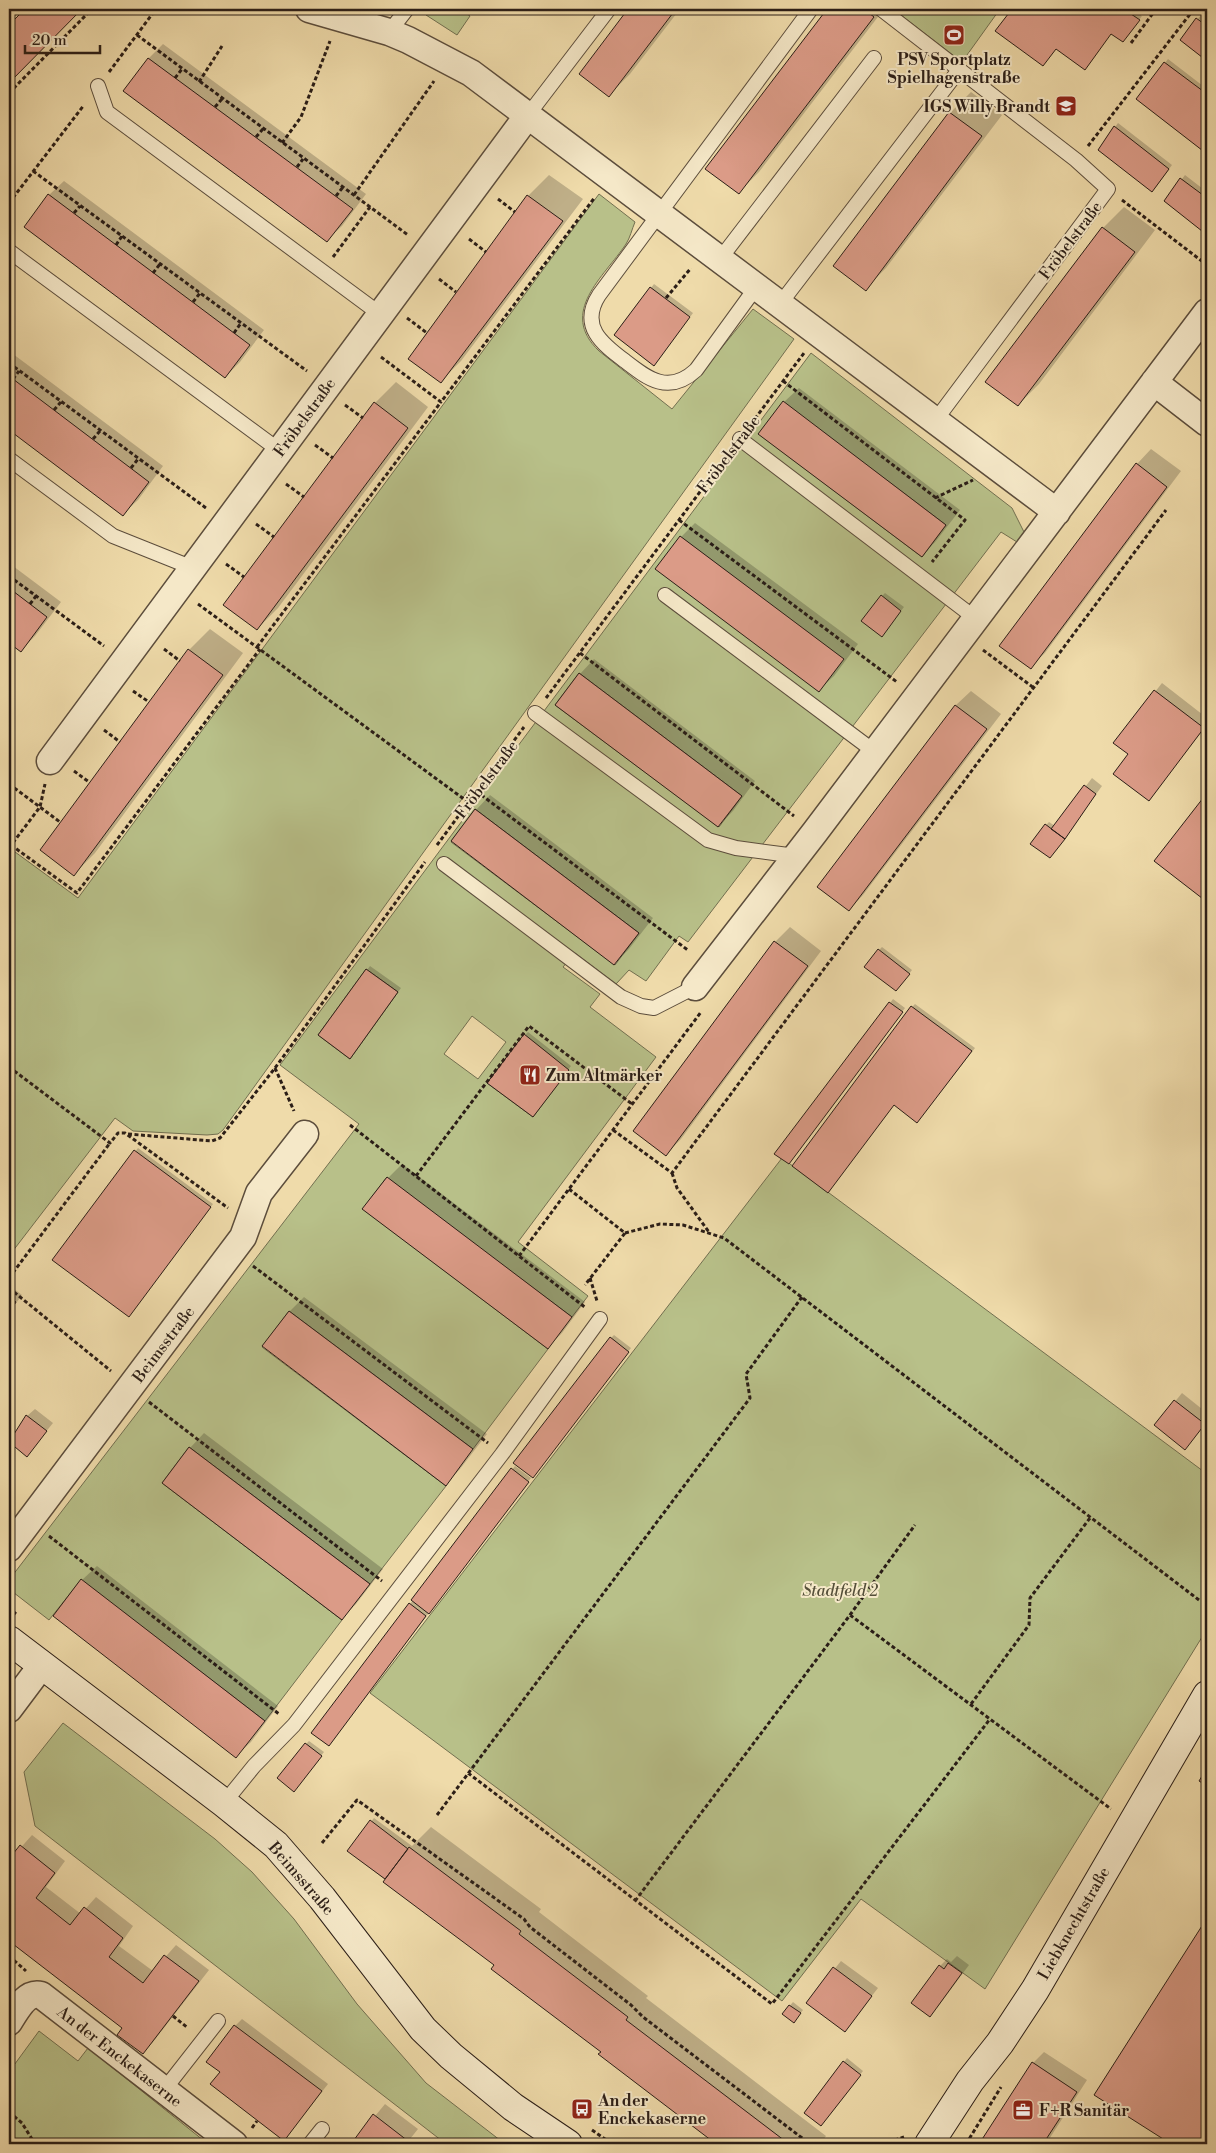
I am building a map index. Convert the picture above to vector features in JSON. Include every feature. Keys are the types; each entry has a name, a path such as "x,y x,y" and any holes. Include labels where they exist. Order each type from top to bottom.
{"street":[{"path":"309,9 389,32 456,64 490,86 1057,512"},
{"name":"Fröbelstraße","path":"50,762 528,115"},
{"path":"702,977 815,832 1207,312"},
{"path":"1154,382 1207,422"},
{"name":"Beimsstraße","path":"9,1548 243,1237 260,1193 305,1134"},
{"name":"Beimsstraße","path":"9,1640 224,1803 260,1832 290,1860 423,2029 451,2056 513,2107 578,2136"},
{"path":"9,1709 42,1665"},
{"name":"Liebknechtstraße","path":"918,2140 970,2081 1000,2043 1035,1990 1207,1695"},
{"name":"An der Enckekaserne","path":"9,2022 29,1997 34,1994 41,1995 234,2144"}],"lane":[{"path":"389,32 407,9"},
{"name":"Fröbelstraße","path":"528,115 609,9"},
{"path":"757,286 696,370 679,380 666,383 652,380 604,346 596,335 592,324 592,312 595,302 811,9"},
{"name":"Fröbelstraße","path":"881,9 1076,160 1108,189 935,421"},
{"path":"720,259 874,58"},
{"path":"780,304 959,70"},
{"path":"98,86 107,112 380,314"},
{"path":"9,251 280,450"},
{"path":"740,439 920,576 969,626"},
{"path":"9,459 113,536 193,568"},
{"path":"665,595 875,752"},
{"path":"535,712 708,840 736,848 796,856"},
{"path":"444,864 621,997 641,1006 654,1008 702,977"},
{"path":"224,1803 254,1766 294,1725 502,1454 600,1319"},
{"path":"164,2090 218,2021"},
{"path":"310,2144 322,2129"}],"path":[{"path":"9,93 92,9"},
{"path":"9,203 156,9"},
{"path":"1131,43 1156,9"},
{"path":"1076,160 1194,9"},
{"path":"137,35 428,250"},
{"path":"282,143 301,117 332,36"},
{"path":"199,82 222,46"},
{"path":"176,78 182,69"},
{"path":"354,195 436,77"},
{"path":"215,107 222,99"},
{"path":"256,137 263,129"},
{"path":"297,167 304,159"},
{"path":"33,171 327,386"},
{"path":"50,762 40,807 10,846 77,893 610,177"},
{"path":"336,196 343,187"},
{"path":"1108,189 1207,265"},
{"path":"74,213 80,206"},
{"path":"116,245 122,236"},
{"path":"153,273 160,264"},
{"path":"666,298 683,278"},
{"path":"193,302 200,293"},
{"path":"234,333 241,323"},
{"path":"360,342 441,402"},
{"name":"Fröbelstraße","path":"433,850 810,346"},
{"path":"9,363 226,523"},
{"path":"13,379 20,371"},
{"path":"783,381 964,520 920,576"},
{"path":"54,410 61,402"},
{"path":"93,439 100,431"},
{"path":"131,468 138,459"},
{"path":"935,498 999,468"},
{"path":"672,1173 1166,510"},
{"path":"679,520 917,697"},
{"path":"9,576 124,661"},
{"path":"178,589 468,802"},
{"path":"30,604 36,596"},
{"path":"969,626 1034,688"},
{"path":"580,653 815,832"},
{"path":"9,784 60,822"},
{"path":"476,791 702,977 711,999 519,1256"},
{"path":"9,1278 110,1143 120,1133 218,1140 275,1068 427,858"},
{"path":"416,1176 529,1026 632,1104"},
{"path":"9,1067 110,1143"},
{"path":"275,1068 305,1134"},
{"path":"350,1125 600,1319"},
{"path":"613,1130 672,1173 677,1188 709,1232"},
{"path":"128,1134 248,1224"},
{"path":"569,1189 625,1233"},
{"path":"585,1285 625,1233 660,1224 683,1225 724,1238 1199,1600"},
{"path":"247,1261 502,1454"},
{"path":"9,1288 130,1387 396,1592"},
{"path":"437,1815 750,1398 746,1374 802,1297"},
{"path":"971,1704 1029,1625 1030,1598 1090,1518"},
{"path":"635,1901 850,1615 915,1525"},
{"path":"42,1531 281,1715"},
{"path":"850,1615 1091,1795"},
{"path":"468,1773 772,2004 990,1719"},
{"path":"322,1843 357,1800 524,1919 530,1927 631,2005 643,2017 810,2144 837,2144"},
{"path":"9,2112 22,2123 35,2144"},
{"path":"578,2136 612,2144"},
{"path":"882,2144 918,2140"}],"green space":[{"path":"430,9 460,9 470,16 457,35 426,15"},
{"name":"PSV Sportplatz Spielhagenstraße","path":"893,9 1000,9 962,62"},
{"path":"599,194 635,222 626,244 589,295 584,309 583,322 587,337 599,351 672,409 753,309 794,339 223,1130 218,1134 207,1135 133,1131 115,1118 9,1256 9,852 11,849 78,898"},
{"path":"811,353 1012,508 1024,532 1017,542 1001,532 688,942 679,936 646,981 629,970 616,984 575,953 563,967 600,994 590,1007 656,1057 518,1242 588,1296 572,1317 386,1178 363,1209 548,1349 473,1449 289,1311 262,1347 446,1486 370,1584 189,1447 162,1483 342,1620 265,1721 81,1580 49,1620 9,1589 9,1580 359,1124 280,1065","holes":["783,402 946,525 922,557 759,434","579,673 742,796 719,827 555,705","475,809 639,933 615,965 451,842","366,969 398,992 350,1059 318,1035","472,1016 506,1042 478,1079 444,1054","524,1035 568,1070 533,1117 487,1083"]},
{"name":"Stadtfeld 2","path":"782,1158 1207,1474 1207,1629 985,1989 861,1899 782,2001 370,1693"},
{"path":"63,1723 215,1839 252,1872 294,1919 357,2004 426,2083 505,2144 446,2144 35,1826 24,1772"},
{"path":"39,2031 78,2061 88,2048 208,2144 9,2144 9,2072"}],"building":[{"path":"25,9 82,9 9,83 9,25"},
{"path":"628,9 676,9 609,97 579,74"},
{"path":"827,9 864,9 874,17 739,194 705,169"},
{"path":"1012,9 1131,9 1128,12 1140,20 1123,42 1111,34 1085,70 1056,49 1043,66 995,31"},
{"path":"1196,18 1207,26 1207,61 1180,40"},
{"path":"148,58 353,209 327,242 123,91"},
{"path":"1164,62 1207,94 1207,154 1136,99"},
{"path":"949,112 982,136 866,291 833,266"},
{"path":"1114,126 1169,169 1152,192 1098,150"},
{"path":"1180,178 1207,198 1207,235 1164,201"},
{"path":"48,194 250,345 225,378 24,227"},
{"path":"527,195 563,221 441,383 408,359"},
{"path":"1102,227 1135,252 1018,406 985,382"},
{"path":"650,287 690,317 654,366 614,335"},
{"path":"9,376 149,482 123,516 9,430"},
{"path":"783,401 946,525 922,557 758,434"},
{"path":"374,402 408,428 257,630 223,605"},
{"path":"1136,463 1167,487 1031,669 999,646"},
{"path":"680,536 844,659 819,692 655,569"},
{"path":"9,588 47,617 21,652 9,643"},
{"path":"881,595 901,611 882,637 861,621"},
{"path":"188,649 223,675 74,876 40,850"},
{"path":"579,673 742,796 718,827 555,705"},
{"path":"1154,690 1204,728 1149,801 1113,774 1128,754 1113,743"},
{"path":"955,705 987,729 849,911 817,887"},
{"path":"1084,785 1096,794 1065,839 1051,829"},
{"path":"1207,793 1207,902 1154,861"},
{"path":"475,809 639,933 614,965 451,841"},
{"path":"1045,824 1065,839 1050,858 1030,844"},
{"path":"774,941 808,966 666,1156 633,1131"},
{"path":"878,949 910,974 896,991 864,967"},
{"path":"366,969 398,992 350,1059 318,1035"},
{"path":"889,1002 903,1012 789,1164 774,1154"},
{"path":"911,1006 972,1051 917,1123 894,1105 828,1193 792,1166"},
{"path":"524,1034 569,1070 533,1117 487,1083"},
{"path":"134,1150 211,1207 129,1317 52,1260"},
{"path":"387,1177 572,1317 548,1349 362,1209"},
{"path":"9,1297 16,1302 9,1313"},
{"path":"289,1311 473,1449 446,1486 262,1346"},
{"path":"610,1337 629,1352 533,1478 513,1463"},
{"path":"1174,1400 1205,1424 1185,1450 1154,1425"},
{"path":"26,1415 47,1431 27,1457 9,1442"},
{"path":"189,1447 370,1584 342,1620 162,1483"},
{"path":"511,1468 529,1482 429,1614 411,1600"},
{"path":"81,1579 265,1721 236,1758 53,1616"},
{"path":"409,1603 426,1616 329,1746 311,1733"},
{"path":"305,1743 322,1756 294,1792 277,1778"},
{"path":"1207,1768 1207,1786 1199,1781"},
{"path":"370,1820 408,1849 385,1879 347,1851"},
{"path":"20,1845 55,1873 36,1898 70,1925 84,1907 123,1938 109,1957 143,1983 164,1955 199,1981 143,2054 117,2035 122,2028 9,1941 9,1859"},
{"path":"409,1847 521,1931 519,1934 628,2017 626,2020 789,2144 716,2144 598,2054 601,2052 491,1969 494,1965 383,1882"},
{"path":"1207,1918 1207,2144 1171,2144 1094,2095"},
{"path":"948,1963 962,1973 930,2017 911,2003 939,1965 944,1969"},
{"path":"833,1967 872,1996 845,2032 806,2003"},
{"path":"789,2005 801,2013 794,2023 782,2014"},
{"path":"234,2025 322,2091 284,2141 210,2084 220,2072 206,2062"},
{"path":"843,2061 861,2075 821,2126 804,2113"},
{"path":"1032,2062 1077,2092 1043,2144 979,2144"},
{"path":"373,2114 408,2141 405,2144 351,2144"}],"place":[{"name":"PSV Sportplatz Spielhagenstraße","path":"954,35"},
{"name":"IGS Willy Brandt","path":"1066,106"},
{"name":"Zum Altmärker","path":"530,1075"},
{"name":"An der Enckekaserne","path":"582,2109"},
{"name":"F+R Sanitär","path":"1023,2110"}]}
